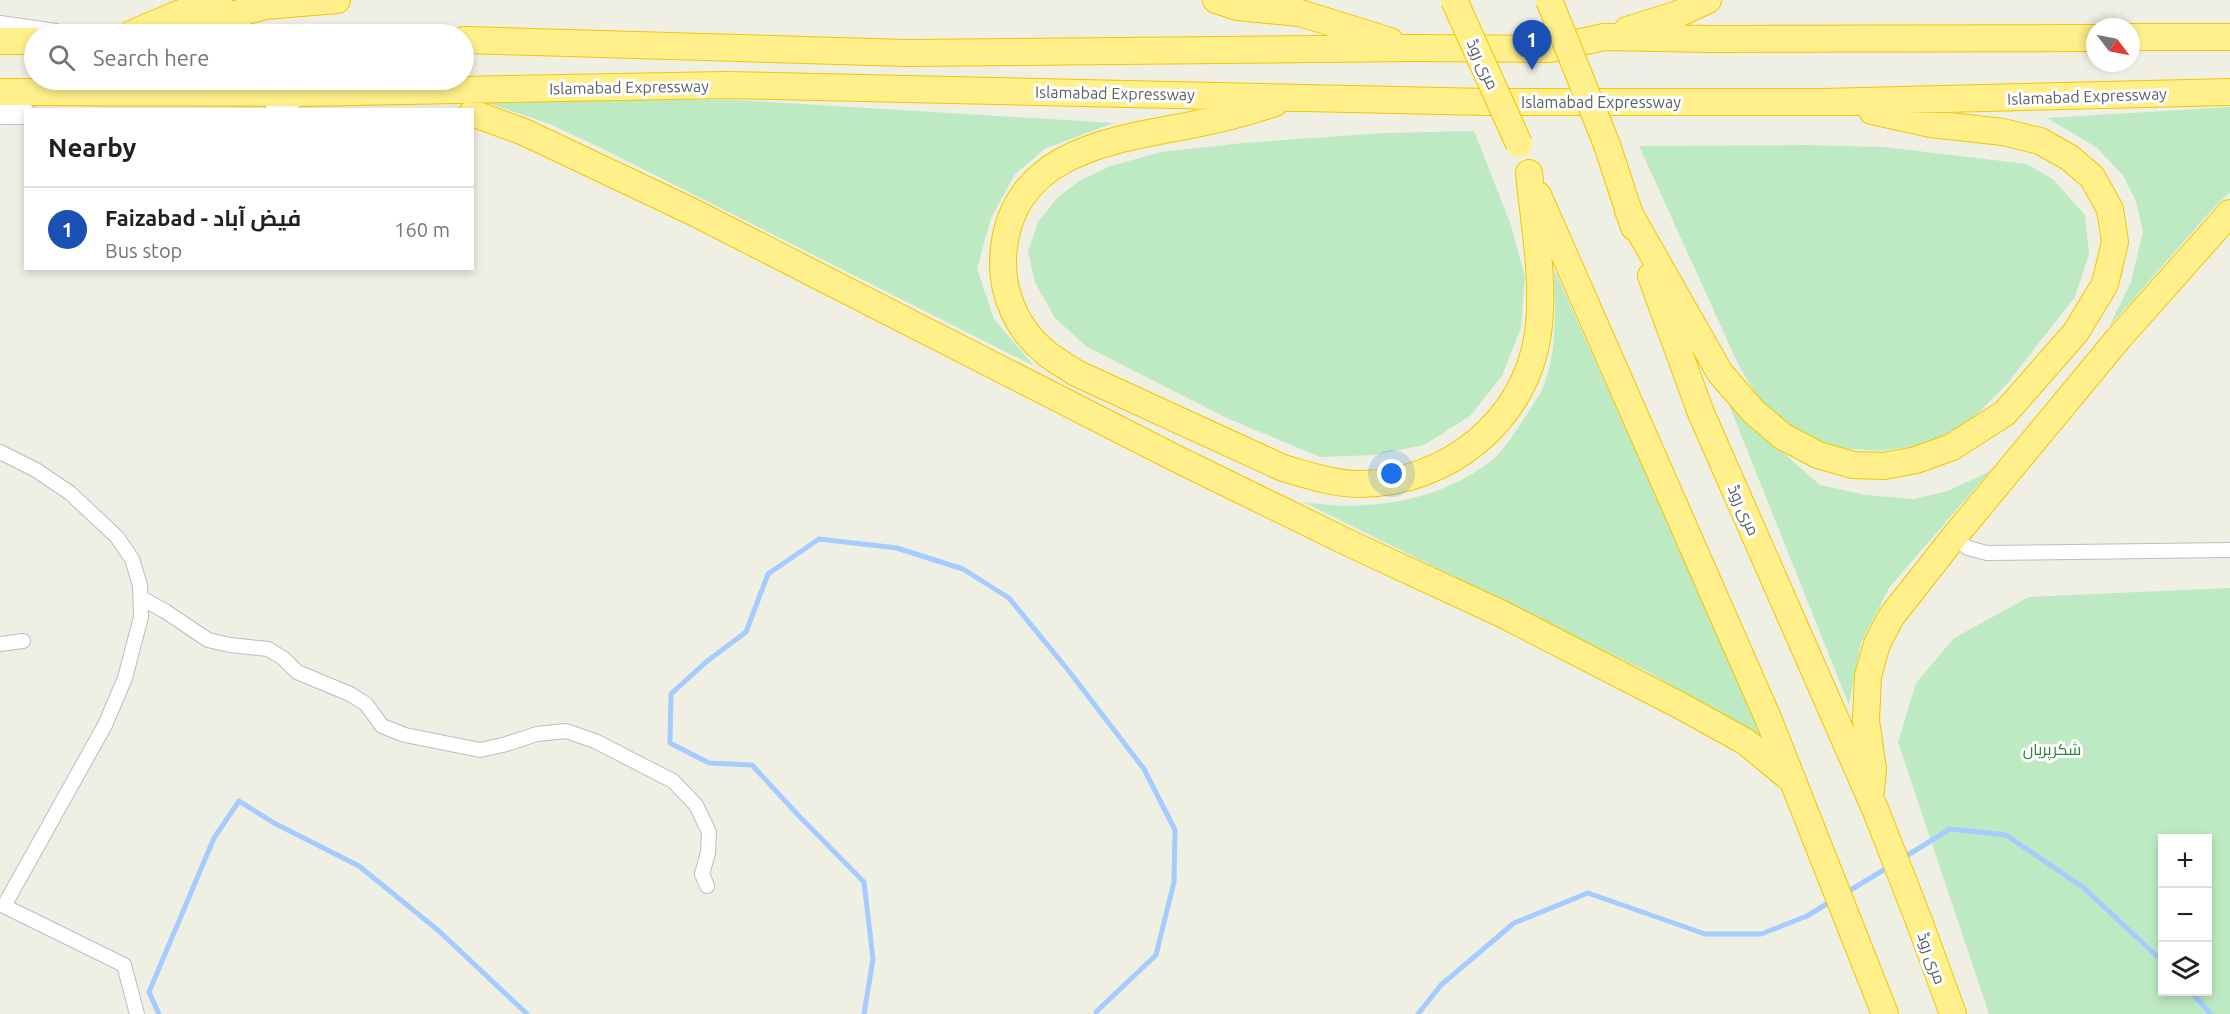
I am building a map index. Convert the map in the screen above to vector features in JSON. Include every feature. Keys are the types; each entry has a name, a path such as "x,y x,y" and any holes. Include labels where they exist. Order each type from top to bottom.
{"highway":[{"path":"154,24 219,0"},
{"path":"199,24 265,6 337,0"},
{"path":"1216,0 1237,7 1300,13 1413,48"},
{"name":"مری روڈ","path":"1454,0 1520,144 1529,173 1764,708 1885,1014"},
{"name":"مری روڈ","path":"1550,0 1607,145 1628,211 1701,413 1873,806 1953,1014"},
{"path":"474,40 906,53 1413,48 1550,49 1604,37 1678,14 1708,0"},
{"path":"1604,37 2086,38"},
{"path":"2140,37 2230,37"},
{"path":"0,41 24,41"},
{"name":"Islamabad Expressway","path":"474,89 726,85 1487,102 1823,102 2230,92"},
{"name":"Islamabad Expressway","path":"0,92 302,93 444,90"},
{"path":"388,91 452,108"},
{"path":"1295,97 1239,115 1106,143 1076,154 1049,169 1028,187 1011,213 1004,237 1003,263 1007,297 1021,326 1044,351 1076,373 1283,468 1318,478 1358,484 1394,480 1428,470 1458,456 1501,419 1531,366 1538,333 1540,297 1529,173"},
{"path":"1628,211 1720,373 1753,411 1782,436 1818,455 1853,465 1884,466 1916,460 1952,447 2005,413 2076,332 2105,284 2115,242 2110,209 2092,177 2070,158 2040,141 2003,132 1931,123 1823,102"},
{"path":"474,113 524,132 693,212 1188,464 1353,545 1502,614 1746,742 1793,781"},
{"path":"1873,806 1873,769 1866,721 1868,676 1877,644 1891,617 2118,339 2230,213"}],"street":[{"path":"0,26 24,29"},
{"path":"278,108 302,93"},
{"path":"0,114 24,114"},
{"path":"0,452 36,470 70,493 117,537 132,559 140,585 141,598 141,617 125,678 105,725 2,905 124,965 137,1014"},
{"path":"1954,537 1968,548 1987,553 2230,550"},
{"path":"141,598 208,640 268,649 283,658 297,672 350,694 366,704 382,726 405,735 480,750 537,734 566,731 595,741 673,781 696,805 709,832 708,854 702,874 707,886"},
{"path":"0,644 23,641"}],"green space":[{"path":"476,99 736,100 1114,123 1046,148 1015,174 991,218 977,269 994,319 1034,366 601,148 550,124"},
{"path":"2230,107 2230,192 2109,327 2131,282 2143,231 2135,199 2123,175 2096,147 2047,118"},
{"path":"1474,131 1511,225 1525,277 1521,328 1502,376 1470,416 1424,445 1374,455 1320,457 1229,419 1087,347 1055,318 1035,283 1028,251 1038,222 1058,197 1081,180 1111,166 1161,152 1243,143 1384,133"},
{"path":"1639,146 1884,147 2027,164 2054,180 2085,215 2089,254 2075,297 2006,385 1973,418 1931,443 1883,451 1835,448 1794,428 1761,402 1739,366"},
{"path":"1554,269 1765,739 1648,672 1303,502 1351,506 1399,501 1445,487 1467,477 1493,460 1509,441 1538,397 1548,373 1555,328"},
{"path":"1729,405 1820,485 1866,495 1914,499 1948,491 1990,471 1889,588 1861,643 1849,705"},
{"name":"شکرپریاں","path":"2230,588 2230,1014 1989,1014 1898,742 1916,683 1954,638 2029,597"}],"waterway":[{"path":"864,1014 873,959 864,882 752,765 709,763 670,743 671,694 706,662 746,632 768,574 819,539 897,548 963,569 1009,598 1144,769 1175,830 1174,882 1156,955 1096,1014"},
{"path":"159,1014 149,992 214,838 239,801 274,823 359,866 439,931 527,1014"},
{"path":"1903,858 1950,829 2006,835 2084,888 2158,957"},
{"path":"1844,894 1890,866"},
{"path":"1418,1014 1441,985 1514,923 1588,893 1705,934 1761,934 1807,916 1833,900"},
{"path":"2195,996 2211,1014"}],"place":[{"name":"Faizabad - فیض آباد","path":"1532,70"}]}
